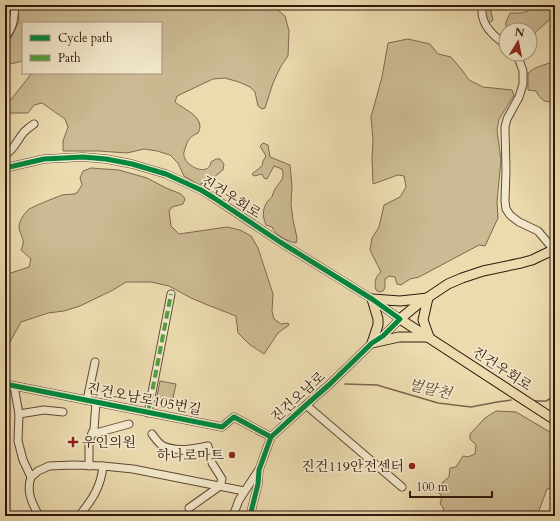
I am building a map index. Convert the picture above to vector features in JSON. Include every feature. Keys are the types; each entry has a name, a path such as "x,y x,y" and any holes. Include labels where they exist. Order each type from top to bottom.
{"main road":[{"name":"진건오남로","path":"400,319 418,304 448,284 483,271 526,262 554,249"},
{"path":"428,298 423,320 429,337 399,337 372,343 378,325 378,319 372,299 400,301 428,298"},
{"name":"진건우회로","path":"400,319 555,420"}],"street":[{"path":"5,37 10,31 14,20 15,5"},
{"path":"483,5 481,11 484,20 490,32 498,38"},
{"path":"520,62 523,71 523,84 519,97 507,119 505,127 506,209 510,215 519,222 538,231 554,249"},
{"path":"5,155 10,152 23,133 34,124"},
{"name":"진건우회로","path":"5,168 44,159 83,157 106,158 126,162 166,174 201,190 214,198 280,242 372,299 400,319"},
{"path":"148,413 171,294"},
{"name":"진건오남로","path":"250,516 258,484 259,470 272,437 372,343 383,336 400,319"},
{"path":"87,400 95,362"},
{"name":"진건오남로105번길","path":"5,384 222,427 234,417 272,437"},
{"path":"14,386 19,414 18,441 23,460 31,477"},
{"path":"89,466 89,441 94,429 96,402"},
{"path":"306,405 402,487"},
{"path":"19,414 44,410 63,412"},
{"path":"92,433 129,424"},
{"path":"152,434 162,445 176,449 193,449 208,446 212,463 222,479 220,486 190,508"},
{"path":"39,516 32,504 29,484 31,477 38,471 50,466 103,466 133,469 244,492"},
{"path":"79,516 91,502 102,478 103,466"},
{"path":"233,516 239,500 259,470"},
{"path":"63,516 70,516"}],"shaded area":[{"path":"20,5 272,5 285,16 289,31 288,56 281,66 273,83 265,108 262,109 258,106 255,92 250,87 225,78 213,79 177,96 175,102 194,115 200,126 198,133 190,138 187,144 184,154 186,160 193,167 202,170 206,169 211,162 216,159 220,159 224,164 223,170 213,178 199,185 184,176 178,163 170,155 157,151 144,149 127,153 63,151 63,141 68,127 65,119 42,103 34,105 28,113 6,113 5,107 31,74 162,74 162,22 22,22 22,61 10,64 5,69 5,43 11,38 19,21 18,7"},
{"path":"484,5 494,5 491,6 493,20 489,23 484,15"},
{"path":"532,5 555,5 555,15 538,30 538,22 506,22 510,13 525,12 533,7"},
{"path":"408,39 430,44 438,54 451,57 469,80 483,87 512,90 514,95 499,119 497,130 501,160 497,202 498,218 485,246 479,245 419,277 410,279 401,285 397,284 395,277 389,276 385,279 385,288 383,291 379,292 376,290 375,283 377,276 381,272 370,250 372,238 379,227 384,205 400,197 406,187 404,176 398,175 373,184 373,140 371,117 382,77 388,43"},
{"path":"555,61 555,100 549,102 541,99 536,91 528,90 528,73 535,68"},
{"path":"263,143 268,145 270,157 290,165 292,186 291,204 297,238 296,243 282,238 272,227 266,225 265,222 263,214 264,209 267,202 272,197 283,176 283,173 282,169 274,166 267,179 264,178 262,174 254,176 252,174 262,166 266,156 260,146"},
{"path":"91,168 119,170 147,178 181,194 185,199 183,204 172,207 169,211 171,226 179,234 227,227 240,230 251,236 258,248 273,294 272,311 274,319 281,324 288,323 289,325 278,333 264,354 249,344 238,333 236,316 191,298 169,286 151,282 126,282 80,306 64,311 48,313 21,322 5,351 5,275 29,267 31,259 21,250 23,240 19,226 21,219 28,210 34,207 62,195 77,193 82,185 80,178 83,171"},
{"path":"160,381 176,384 173,398 164,408 155,406"},
{"path":"496,411 516,412 555,435 555,514 553,506 554,490 551,488 547,489 538,513 539,516 446,516 444,514 443,507 440,504 442,497 438,491 442,483 449,477 450,468 456,467 463,456 468,457 475,454 476,445 470,439 470,434 485,418"}],"waterway":[{"name":"벌말천","path":"345,384 377,385 438,403 471,407 511,400"},
{"name":"벌말천","path":"533,401 546,401 555,396"}],"marked path":[{"path":"148,413 171,294"}],"cycle path":[{"path":"5,168 44,159 83,157 106,159 132,164 166,174 201,190 214,198 280,242 372,299 400,319 271,437 259,470 258,484 250,516"},
{"path":"5,384 222,427 234,417 271,437"}],"place":[{"name":"우인의원","path":"73,442"},
{"name":"하나로마트","path":"232,455"},
{"name":"진건119안전센터","path":"412,466"}]}
